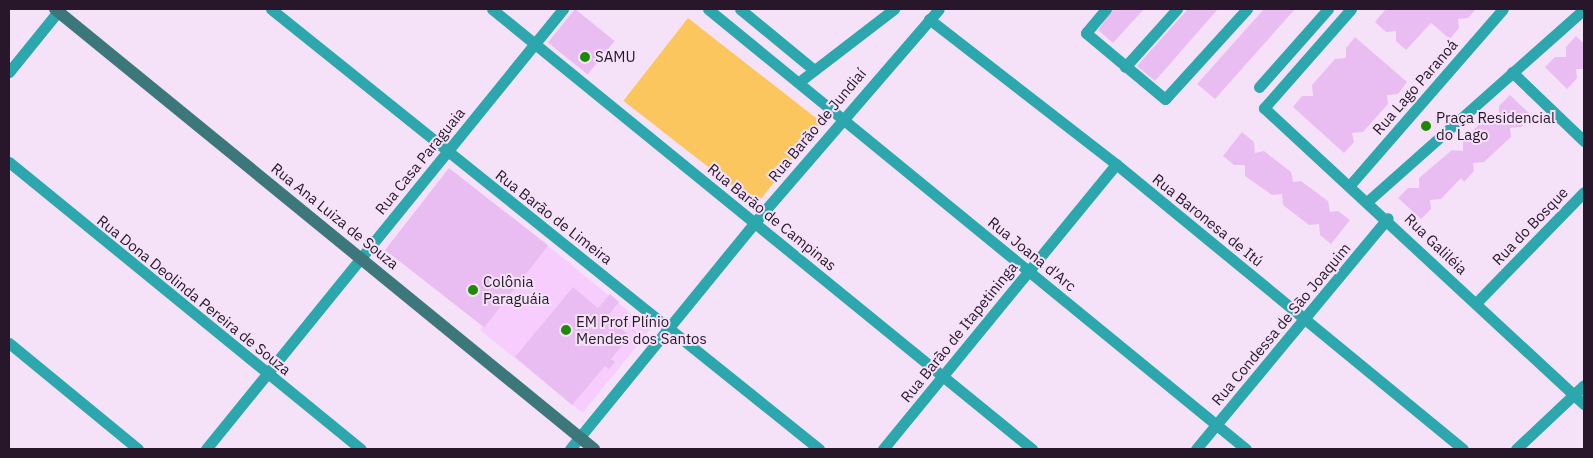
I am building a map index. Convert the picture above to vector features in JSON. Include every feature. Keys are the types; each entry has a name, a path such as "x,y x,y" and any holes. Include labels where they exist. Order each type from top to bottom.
{"street":[{"name":"Rua Barão de Limeira","path":"271,9 819,449"},
{"name":"Rua Barão de Campinas","path":"492,9 1032,449"},
{"name":"Rua Casa Paraguaia","path":"206,449 563,9"},
{"name":"Rua Joana d'Arc","path":"708,9 1246,449"},
{"path":"740,9 814,70"},
{"path":"799,82 894,9"},
{"name":"Rua Barão de Jundiaí","path":"570,449 671,329 754,222 842,118 939,9"},
{"path":"1106,9 1086,33 1165,99 1247,9"},
{"path":"1126,68 1178,9"},
{"path":"1259,87 1328,9"},
{"name":"Rua Galiléia","path":"1351,9 1264,108 1388,218 1584,404"},
{"name":"Rua Lago Paranoá","path":"1350,185 1503,9"},
{"path":"1368,201 1584,9"},
{"path":"9,72 58,10"},
{"name":"Rua Ana Luiza de Souza","path":"58,10 594,449"},
{"name":"Rua Baronesa de Itú","path":"929,19 1116,164 1464,449"},
{"path":"1512,72 1584,142"},
{"name":"Rua Dona Deolinda Pereira de Souza","path":"9,162 267,375 361,449"},
{"name":"Rua Barão de Itapetininga","path":"883,449 1116,164"},
{"name":"Rua do Bosque","path":"1476,303 1584,192"},
{"name":"Rua Condessa de São Joaquim","path":"1196,449 1388,218"},
{"path":"9,343 138,449"},
{"path":"1516,449 1584,385"}],"shaded area":[{"path":"688,18 821,122 757,205 623,101"},
{"name":"EM Prof Plínio Mendes dos Santos","path":"548,246 651,329 583,413 480,330"}],"building":[{"name":"SAMU","path":"575,9 615,41 588,75 548,42"},
{"path":"1113,9 1144,9 1113,43 1098,30"},
{"path":"1188,9 1218,9 1155,81 1137,66"},
{"path":"1264,9 1295,9 1215,99 1197,84"},
{"path":"1386,9 1476,9 1468,18 1458,19 1459,28 1450,39 1431,23 1406,50 1396,41 1396,31 1386,32 1375,22"},
{"path":"1576,36 1584,44 1584,69 1576,69 1577,78 1567,89 1545,67 1555,57 1566,57 1566,47"},
{"path":"1355,37 1407,82 1398,94 1387,95 1388,104 1363,132 1352,133 1354,142 1344,153 1293,107 1302,96 1313,96 1312,85 1335,59 1346,58 1346,48"},
{"path":"1510,95 1532,116 1521,127 1510,128 1511,137 1484,162 1473,163 1474,171 1464,182 1461,178 1441,199 1430,200 1431,209 1421,219 1398,198 1408,188 1419,188 1419,178 1452,150 1463,151 1463,140 1488,116 1499,116 1499,106"},
{"path":"1242,132 1254,142 1255,153 1264,151 1291,172 1293,182 1301,181 1328,201 1330,212 1338,211 1350,220 1331,244 1320,235 1319,224 1309,225 1283,205 1282,194 1272,195 1245,176 1245,165 1234,165 1223,156"},
{"name":"Colônia Paraguáia","path":"449,168 548,246 484,328 385,250"},
{"path":"573,287 598,308 610,294 619,302 607,317 630,336 611,359 615,362 609,369 605,366 572,405 515,357"}],"place":[{"name":"SAMU","path":"585,57"},
{"name":"Praça Residencial do Lago","path":"1426,126"},
{"name":"Colônia Paraguáia","path":"473,290"},
{"name":"EM Prof Plínio Mendes dos Santos","path":"566,330"}]}
